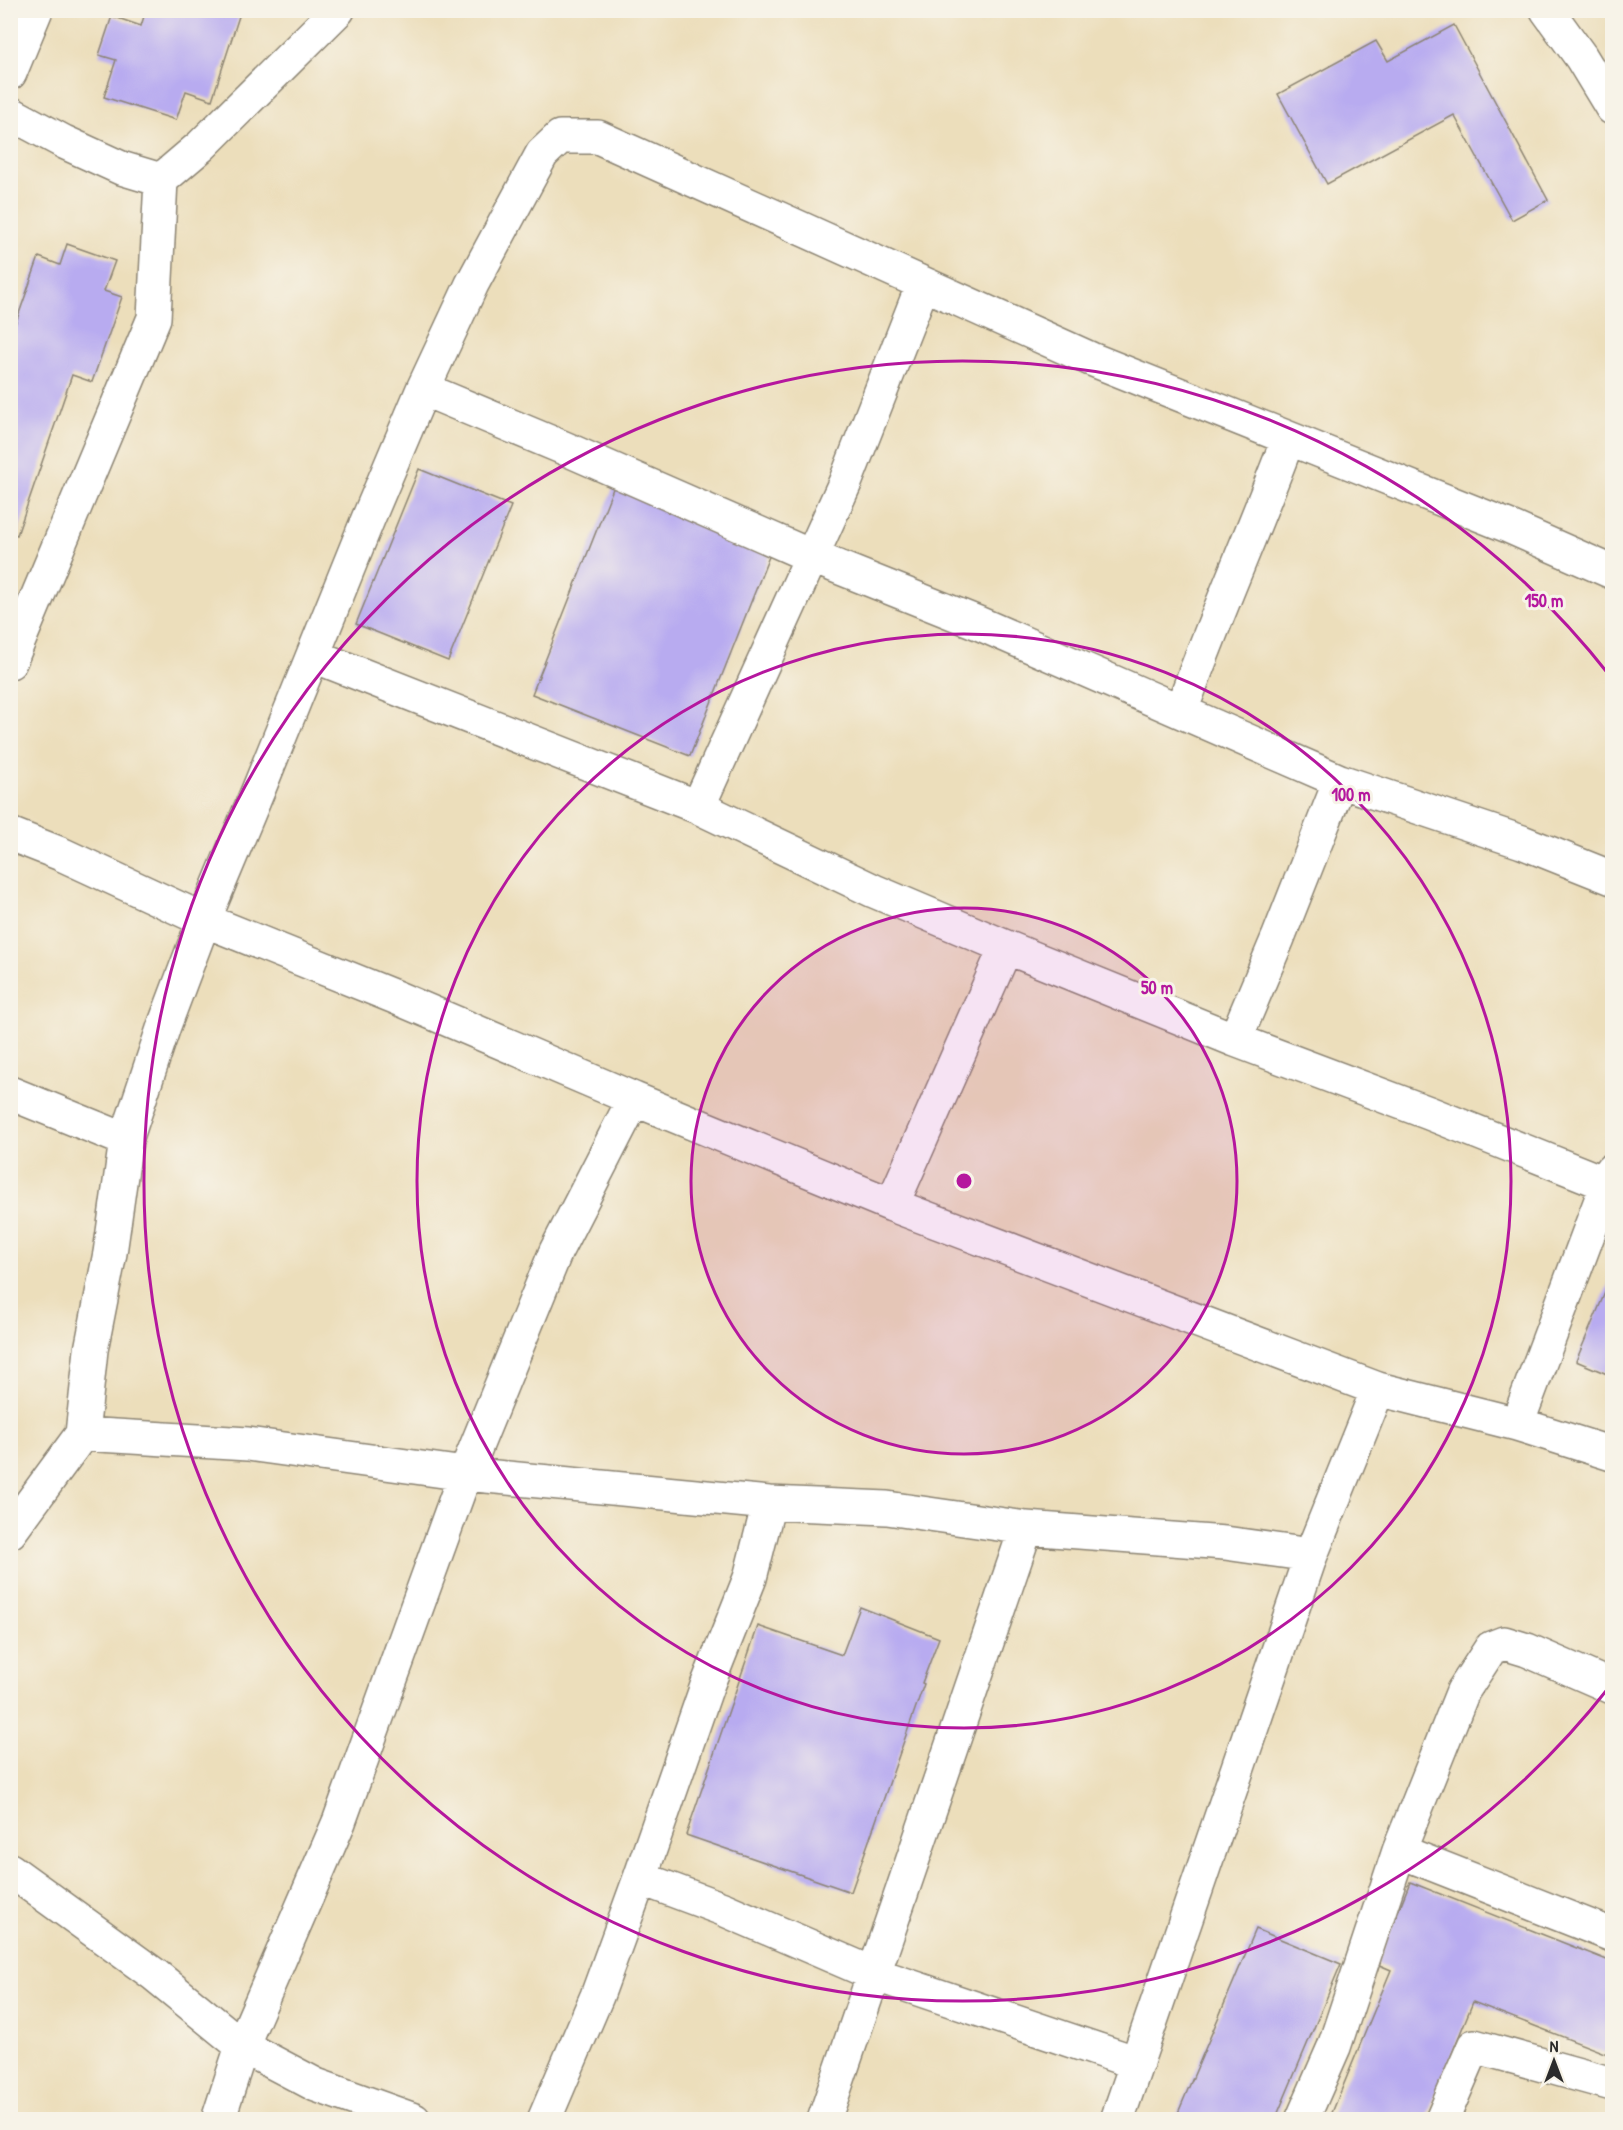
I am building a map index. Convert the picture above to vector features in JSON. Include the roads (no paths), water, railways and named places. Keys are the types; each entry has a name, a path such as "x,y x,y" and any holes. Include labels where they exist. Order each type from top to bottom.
{"street":[{"path":"10,73 36,10"},
{"path":"10,662 154,318 161,180 201,146 338,10"},
{"path":"1547,10 1581,57 1612,108"},
{"path":"10,113 64,142 121,168 161,180"},
{"path":"10,1532 82,1434 91,1350 110,1253 126,1140 164,1026 204,920 423,389 472,284 542,154 560,137 598,137 1091,358 1508,526 1612,572"},
{"path":"698,807 845,483 923,284"},
{"path":"423,389 813,557 978,623 1340,781 1522,842 1612,878"},
{"path":"1181,711 1206,641 1288,439"},
{"path":"314,656 698,807 874,891 1235,1040 1429,1113 1610,1177 1517,1424"},
{"path":"1235,1040 1340,781"},
{"path":"10,834 61,854 204,920 395,997 634,1099 892,1205 1378,1389 1517,1424 1612,1454"},
{"path":"892,1205 1006,947"},
{"path":"10,1094 126,1140"},
{"path":"218,2120 242,2046 339,1822 465,1474 556,1251 634,1099"},
{"path":"1117,2120 1311,1555 1378,1389"},
{"path":"82,1434 248,1444 465,1474 769,1503 887,1508 1026,1528 1225,1543 1311,1555"},
{"path":"544,2120 597,1996 707,1686 750,1578 769,1503"},
{"path":"824,2120 1026,1528"},
{"path":"1302,2120 1334,2047 1399,1851 1464,1691 1491,1648 1504,1643 1527,1650 1612,1687"},
{"path":"1399,1851 1612,1935"},
{"path":"10,1870 155,1975 242,2046 316,2085 414,2120"},
{"path":"640,1878 723,1909 874,1974 1137,2063"},
{"path":"1443,2120 1474,2046 1612,2084"}]}
